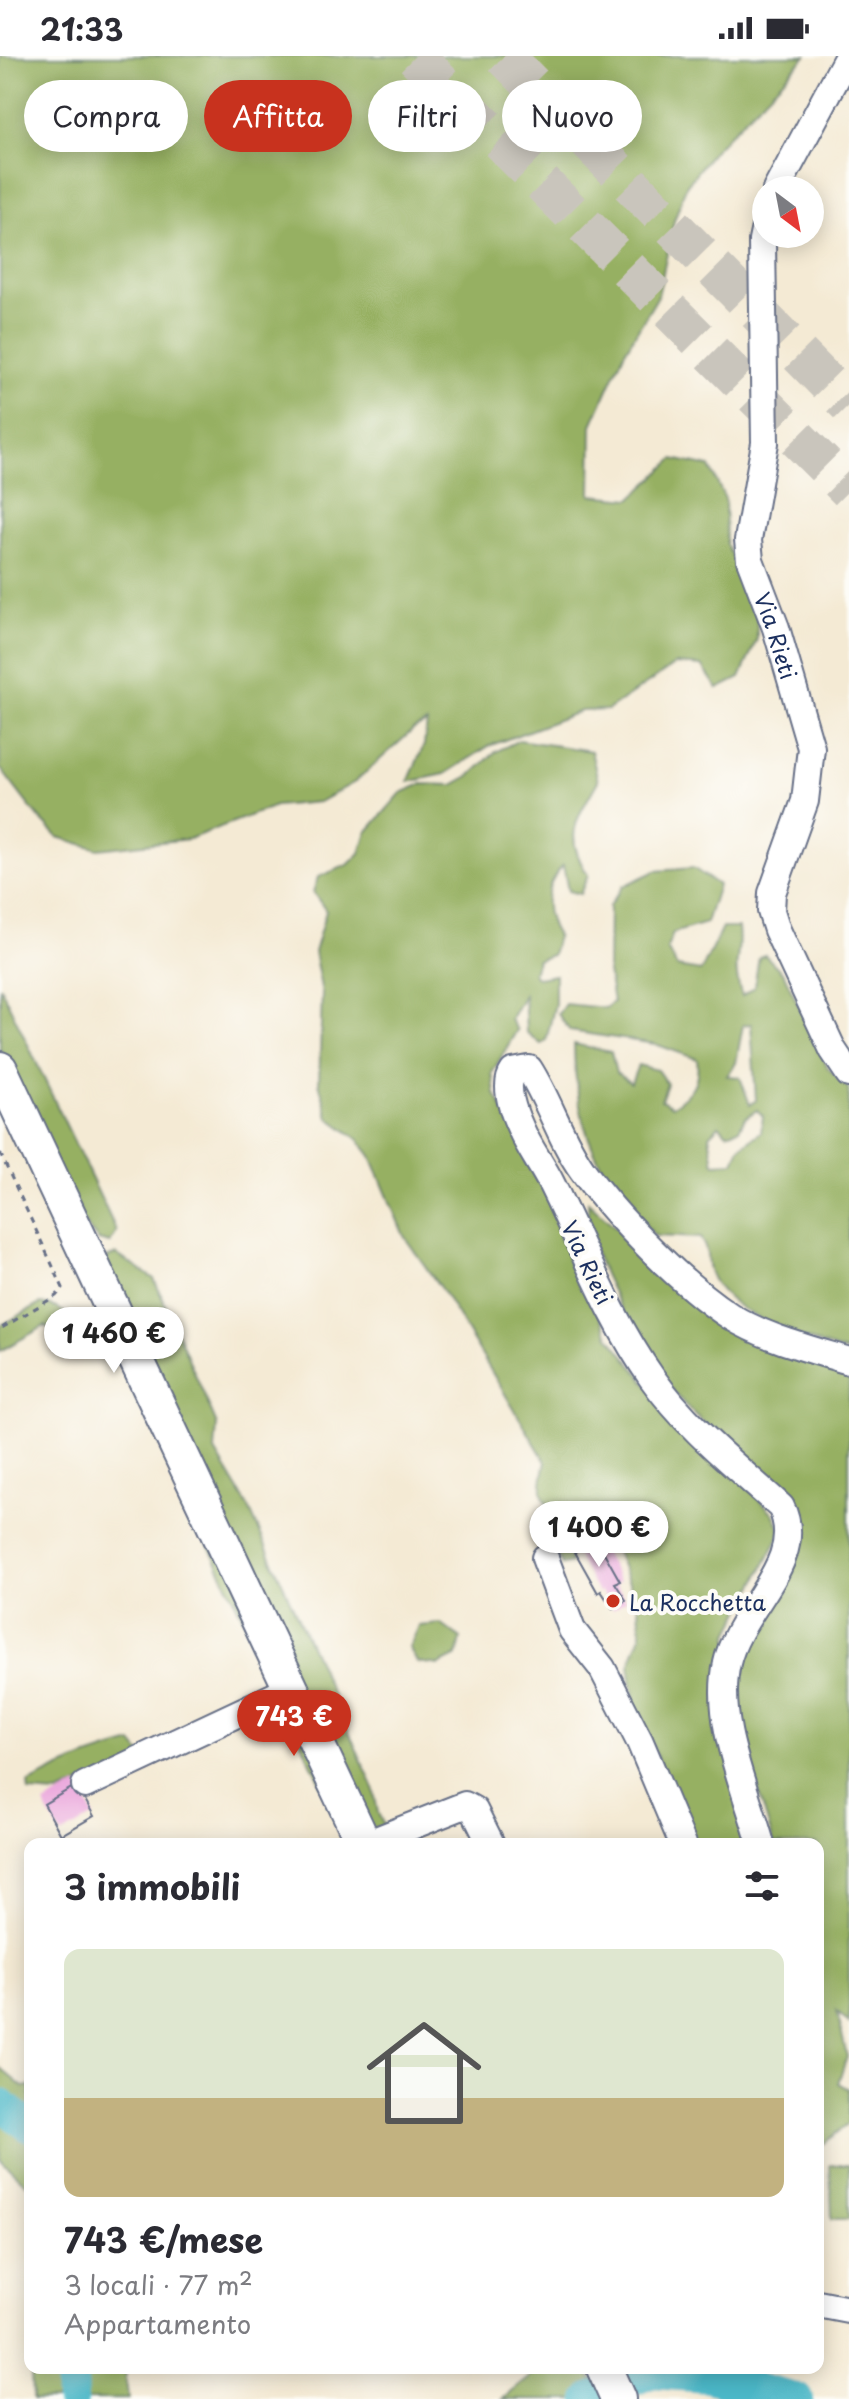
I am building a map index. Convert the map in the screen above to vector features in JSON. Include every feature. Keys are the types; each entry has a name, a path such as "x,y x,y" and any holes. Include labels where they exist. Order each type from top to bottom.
{"main road":[{"path":"0,1069 294,1687 362,1838"},
{"path":"607,2374 618,2399"}],"street":[{"path":"784,176 848,56"},
{"name":"Via Rieti","path":"762,248 765,443 748,540 750,560 776,628 811,748 805,801 781,865 771,911 833,1050 849,1074"},
{"name":"Via Rieti","path":"759,1838 730,1732 724,1695 726,1667 743,1619 783,1561 789,1524 781,1507 690,1425 652,1378 608,1307 550,1181 520,1129 509,1088 508,1079 513,1072 529,1069 557,1131 583,1172 622,1217 703,1297 732,1317 789,1342 849,1361"},
{"path":"545,1558 572,1630 609,1681 640,1742 680,1838"},
{"path":"85,1785 294,1687"},
{"path":"399,1838 422,1834 465,1805 474,1810 488,1838"},
{"path":"824,2305 849,2310"}],"path":[{"path":"0,1153 63,1288 56,1296 0,1329"}],"green space":[{"path":"0,56 806,56 714,150 686,186 674,221 658,296 624,353 592,425 591,495 631,499 674,459 710,467 725,499 726,544 757,614 757,639 740,678 718,689 702,666 676,664 608,710 581,711 489,746 445,774 408,782 424,745 427,723 414,729 355,782 319,802 275,806 189,839 98,849 58,837 33,811 0,768"},
{"path":"519,740 591,751 598,781 575,827 576,849 588,875 580,894 568,891 563,865 548,890 547,909 557,936 552,955 537,960 533,973 537,978 555,975 555,1004 546,1041 541,1044 526,1032 524,995 510,1020 517,1030 492,1073 495,1094 544,1187 609,1336 660,1400 773,1513 782,1531 729,1634 749,1838 690,1838 634,1701 629,1666 641,1635 639,1607 610,1537 585,1529 566,1545 571,1563 562,1565 552,1543 577,1522 574,1508 551,1509 547,1504 542,1487 546,1462 444,1293 404,1236 371,1156 358,1139 329,1118 319,1083 322,993 314,952 326,911 313,892 318,877 348,865 360,853 367,832 401,793 422,784 453,785 471,775 495,752"},
{"path":"693,868 718,885 706,923 673,933 667,949 677,967 701,971 722,928 738,928 737,975 742,996 754,987 759,957 765,955 784,974 828,1068 849,1089 849,1353 792,1334 732,1301 718,1288 710,1273 706,1249 700,1238 655,1236 618,1192 593,1149 579,1102 574,1044 611,1052 616,1073 631,1083 638,1065 657,1070 667,1084 661,1100 672,1106 689,1092 697,1074 697,1059 655,1044 570,1031 558,1014 565,1004 605,1008 613,1002 608,972 609,906 623,886 655,871","holes":["751,1024 756,1100 750,1105 740,1077 727,1076 736,1063 743,1025","757,1110 763,1116 761,1132 740,1147 734,1162 714,1163 709,1135 719,1125 727,1133 739,1129 745,1118"]},
{"path":"0,986 117,1232 110,1243 98,1240 81,1220 0,1049"},
{"path":"588,1202 719,1323 743,1339 849,1372 849,2023 837,2011 847,2057 838,2083 849,2089 849,2123 824,2143 824,1838 772,1838 744,1739 737,1698 742,1668 797,1560 803,1542 803,1529 785,1496 691,1411 662,1376 607,1280 589,1234"},
{"path":"116,1254 154,1279 217,1425 215,1451 249,1508 373,1786 378,1813 389,1838 346,1838 79,1269"},
{"path":"40,1304 62,1311 75,1329 63,1336 45,1326 0,1351 0,1326"},
{"path":"441,1624 461,1639 457,1656 439,1665 417,1662 409,1648 419,1626"},
{"path":"133,1743 145,1758 58,1794 29,1792 28,1784 53,1771"},
{"path":"0,2068 24,2087 24,2181 0,2159"},
{"path":"830,2165 849,2165 849,2219 832,2219"},
{"path":"31,2374 126,2374 128,2399 32,2399"},
{"path":"534,2374 589,2374 608,2399 503,2399"}],"building":[{"path":"593,1533 620,1581 615,1583 626,1600 613,1609 601,1591 598,1593 571,1545"},
{"path":"77,1785 94,1816 61,1835 44,1804"}],"waterway":[{"path":"0,2104 24,2122"},
{"path":"71,2374 72,2399"},
{"path":"590,2399 651,2374"},
{"path":"666,2374 707,2377 797,2399"}],"tunnel":[{"path":"415,56 849,490"},
{"path":"504,56 849,405"}],"place":[{"name":"La Rocchetta","path":"613,1601"}]}
